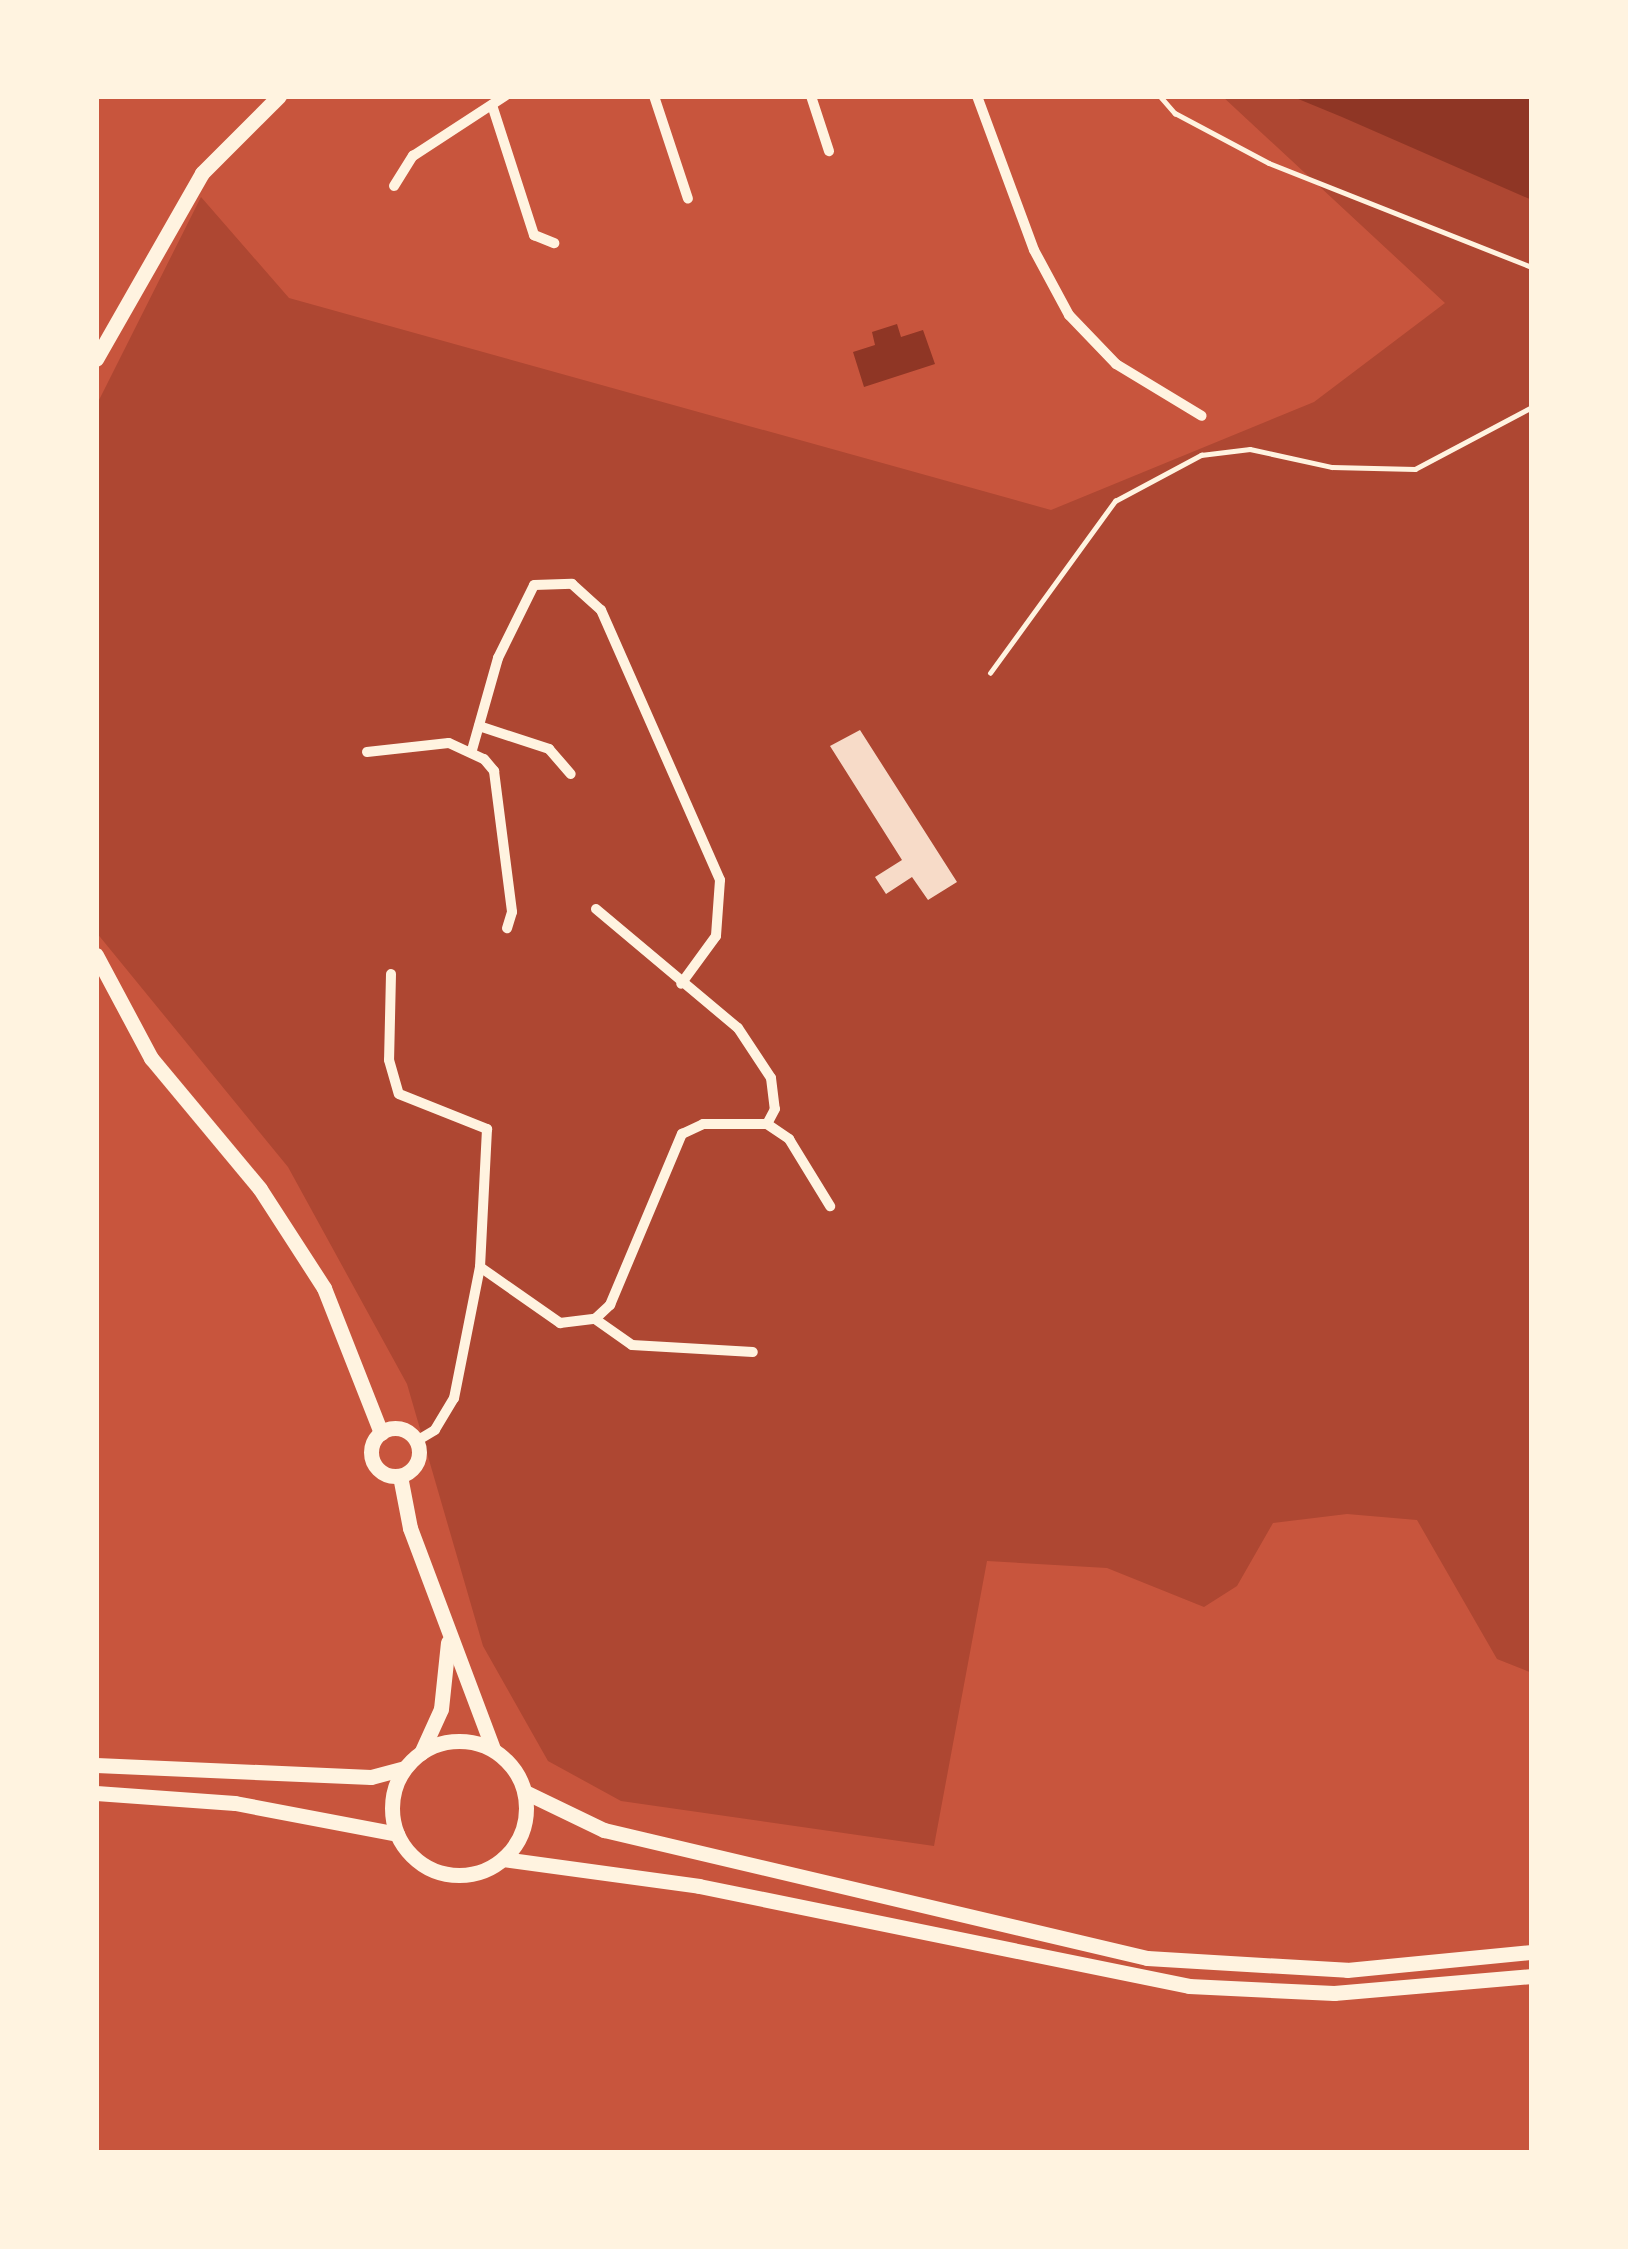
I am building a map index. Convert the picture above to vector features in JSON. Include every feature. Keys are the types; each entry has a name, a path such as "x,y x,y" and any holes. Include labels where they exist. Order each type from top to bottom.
{"main road":[{"path":"96,359 202,173 279,96"},
{"path":"96,956 151,1058 260,1189 324,1288 381,1433 373,1462 400,1476"},
{"path":"381,1433 401,1429 417,1441 419,1456 400,1476"},
{"path":"400,1476 410,1528 493,1750 525,1792 604,1830 1191,1964 1347,1970 1532,1952"},
{"path":"96,1765 371,1777 405,1768 421,1753 441,1709 448,1627"},
{"path":"421,1753 469,1741 493,1750"},
{"path":"405,1768 392,1811 397,1834 428,1868 450,1875 503,1859 699,1886 1189,1986 1334,1993 1532,1976"},
{"path":"503,1859 526,1820 525,1792"},
{"path":"96,1793 235,1803 397,1834"}],"street":[{"path":"394,186 413,156 505,96"},
{"path":"654,96 688,199"},
{"path":"811,96 829,151"},
{"path":"977,96 1008,188 1069,315 1116,364 1202,416"},
{"path":"492,105 534,235 554,243"},
{"path":"472,749 498,658 534,585 572,584 601,610 720,880 716,936 681,984"},
{"path":"479,726 549,749 572,774"},
{"path":"367,752 449,742 472,749 494,772 512,912 507,928"},
{"path":"596,909 681,984 725,1013 766,1065 775,1109 767,1124"},
{"path":"391,974 389,1060 399,1094 487,1129 480,1267 454,1398 435,1430 417,1441"},
{"path":"480,1267 560,1323 595,1319 610,1305 682,1134 703,1124 767,1124 789,1139 830,1206"},
{"path":"595,1319 632,1345 753,1352"}],"lane":[{"path":"990,673 1115,500 1202,455 1250,449 1332,467 1415,469 1532,406"}],"path":[{"path":"1160,96 1174,113 1269,164 1532,267"}],"shaded area":[{"path":"1222,96 1532,96 1532,1673 1497,1659 1417,1520 1347,1514 1273,1523 1237,1586 1204,1607 1107,1568 987,1561 934,1846 621,1801 548,1761 483,1646 407,1384 288,1167 96,932 96,406 201,197 289,298 1051,510 1314,402 1445,303"},
{"path":"1291,96 1532,96 1532,200 1342,117"},
{"path":"897,324 901,337 923,330 935,364 864,387 853,352 875,345 872,332"}],"building":[{"path":"860,730 957,882 928,900 912,877 886,894 875,877 902,860 830,746"}]}
